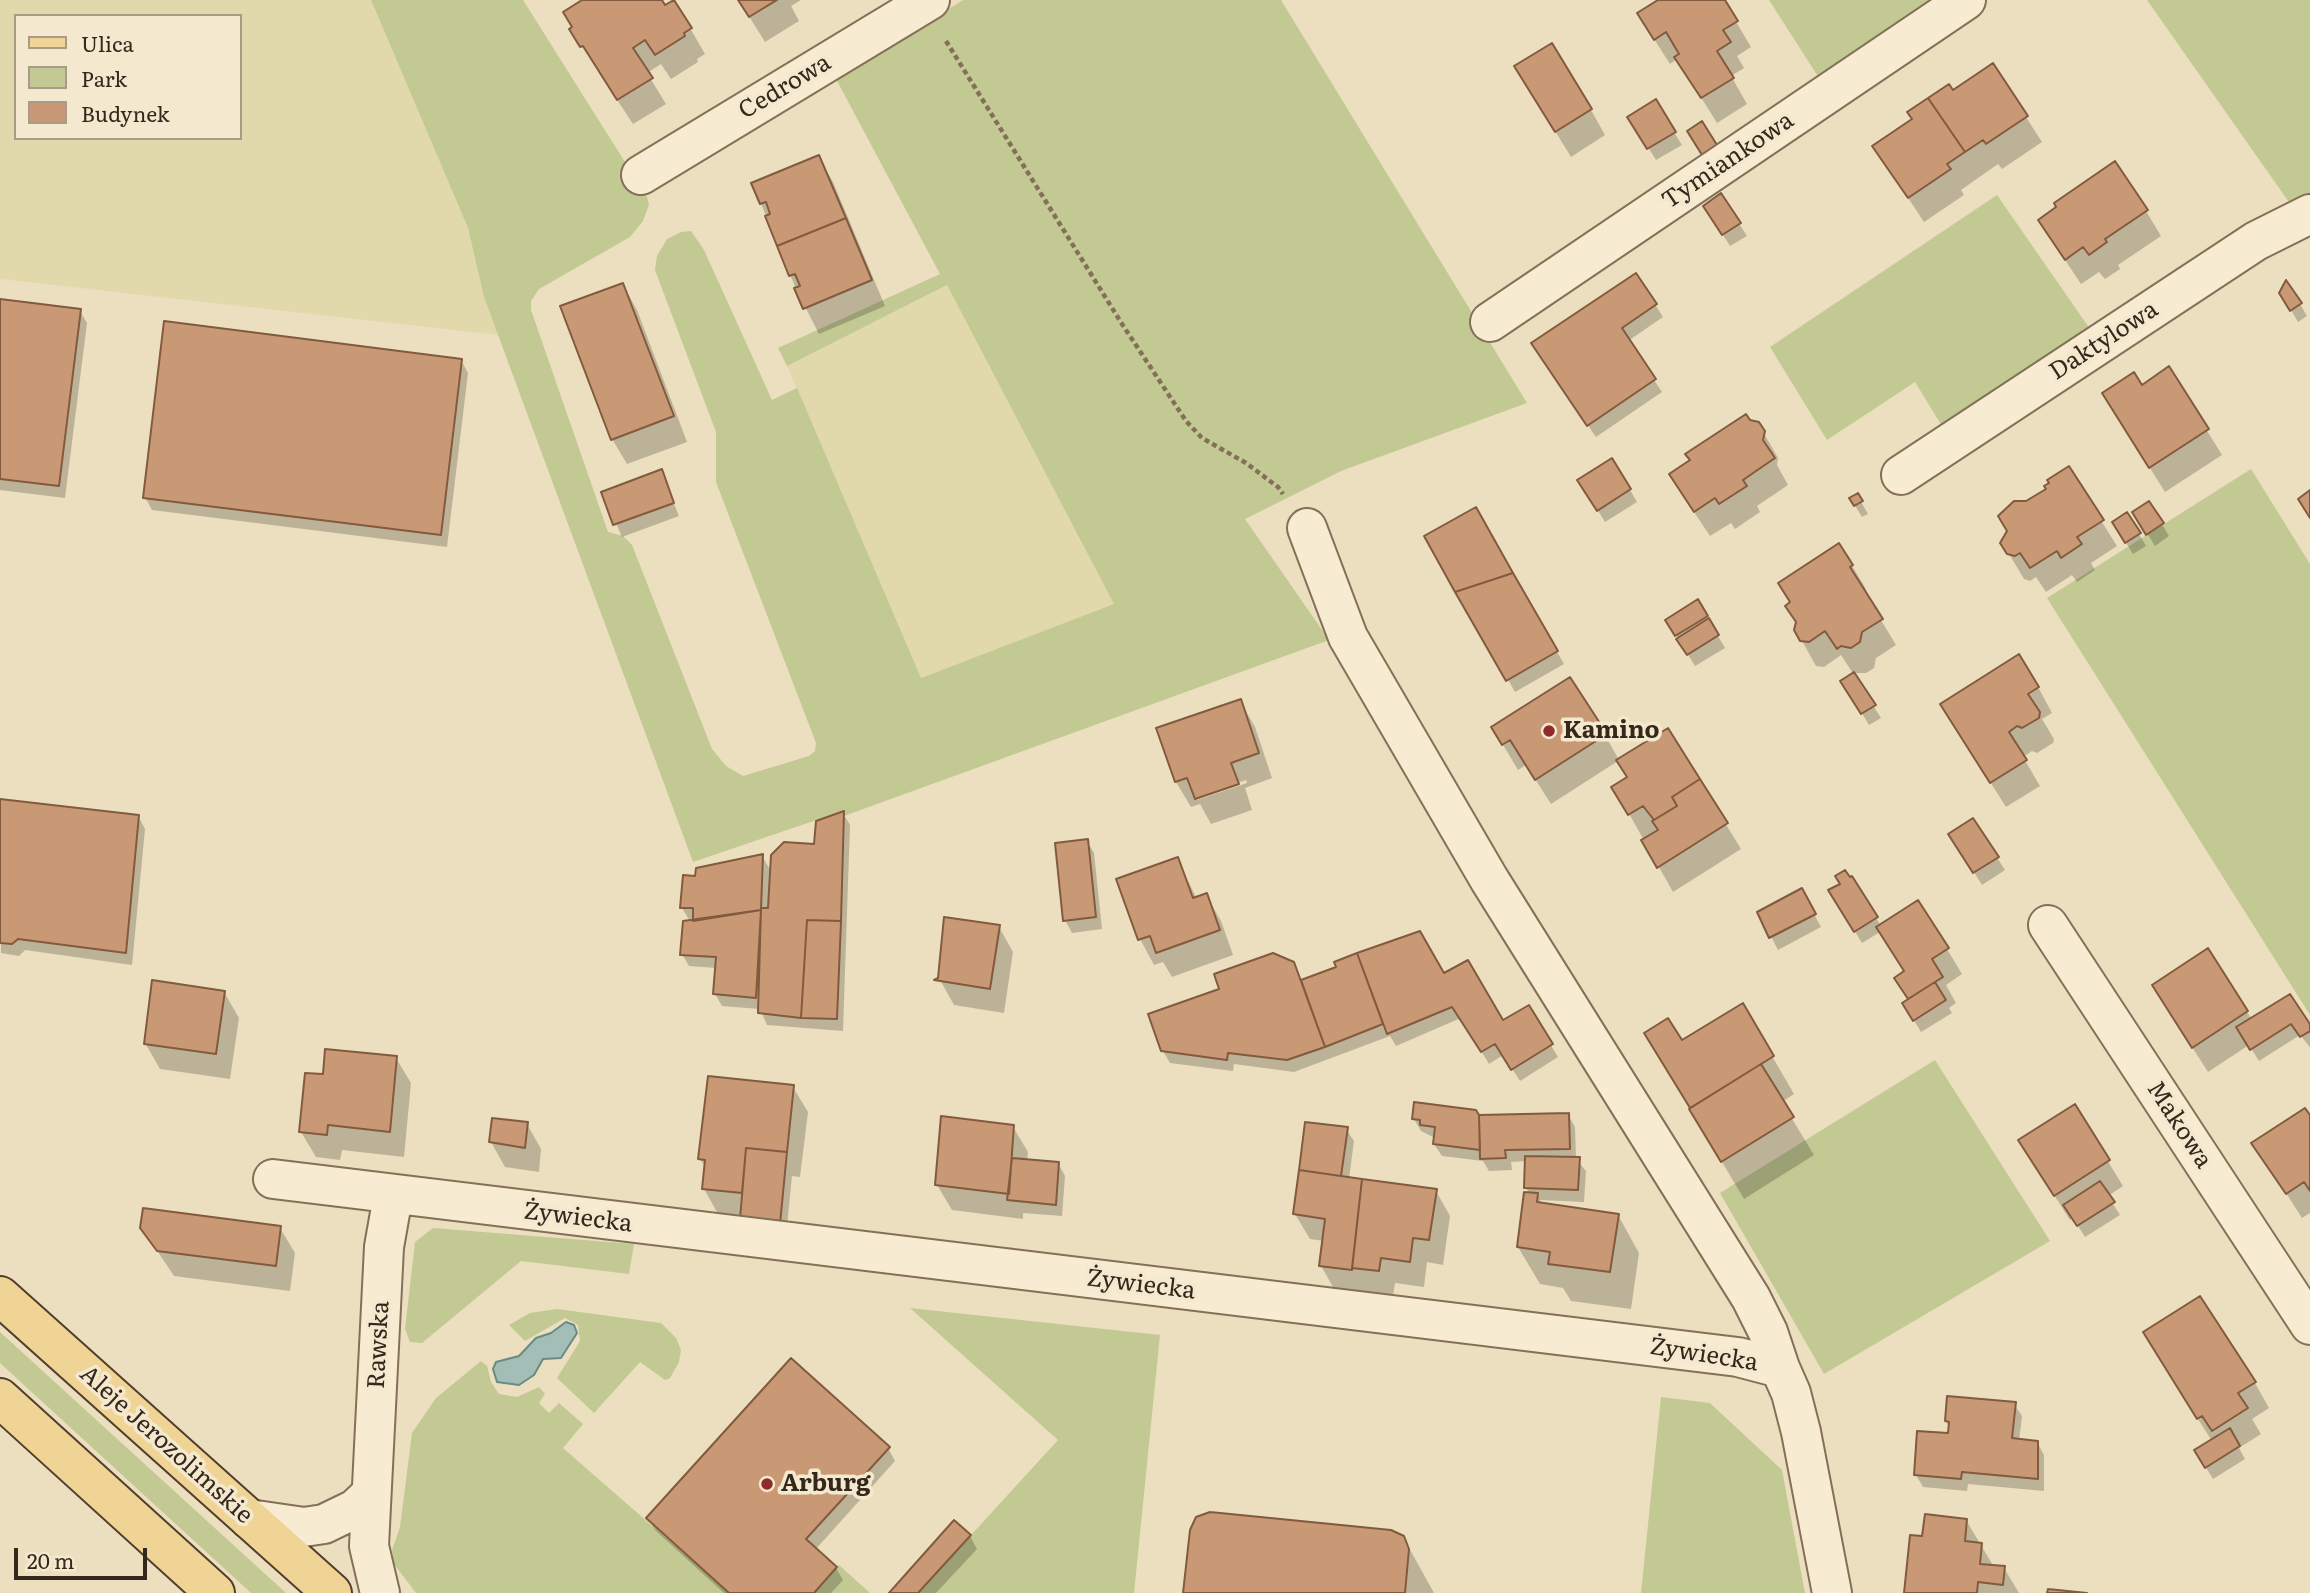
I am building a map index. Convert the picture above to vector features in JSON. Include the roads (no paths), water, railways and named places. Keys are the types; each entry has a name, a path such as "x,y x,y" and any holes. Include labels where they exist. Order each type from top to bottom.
{"main road":[{"name":"Aleje Jerozolimskie","path":"0,1296 332,1593"},
{"path":"0,1398 215,1593"}],"street":[{"name":"Tymiankowa","path":"1490,322 1966,0"},
{"name":"Cedrowa","path":"641,175 927,2"},
{"name":"Daktylowa","path":"1901,475 2256,241 2310,214"},
{"path":"1307,528 1354,648 1489,879 1751,1298 1768,1332 1780,1368"},
{"name":"Makowa","path":"2048,925 2310,1325"},
{"name":"Żywiecka","path":"273,1179 393,1196 1724,1356 1780,1368 1791,1393 1801,1432 1832,1593"},
{"name":"Rawska","path":"380,1593 369,1546 384,1247 393,1196"},
{"path":"249,1519 304,1527 324,1524 355,1509 371,1494"}],"water":[{"path":"566,1322 574,1325 577,1333 561,1358 543,1359 534,1375 519,1385 497,1382 493,1369 496,1362 519,1356 536,1338 551,1333"}],"place":[{"name":"Kamino","path":"1549,731"},
{"name":"Arburg","path":"767,1484"}]}
